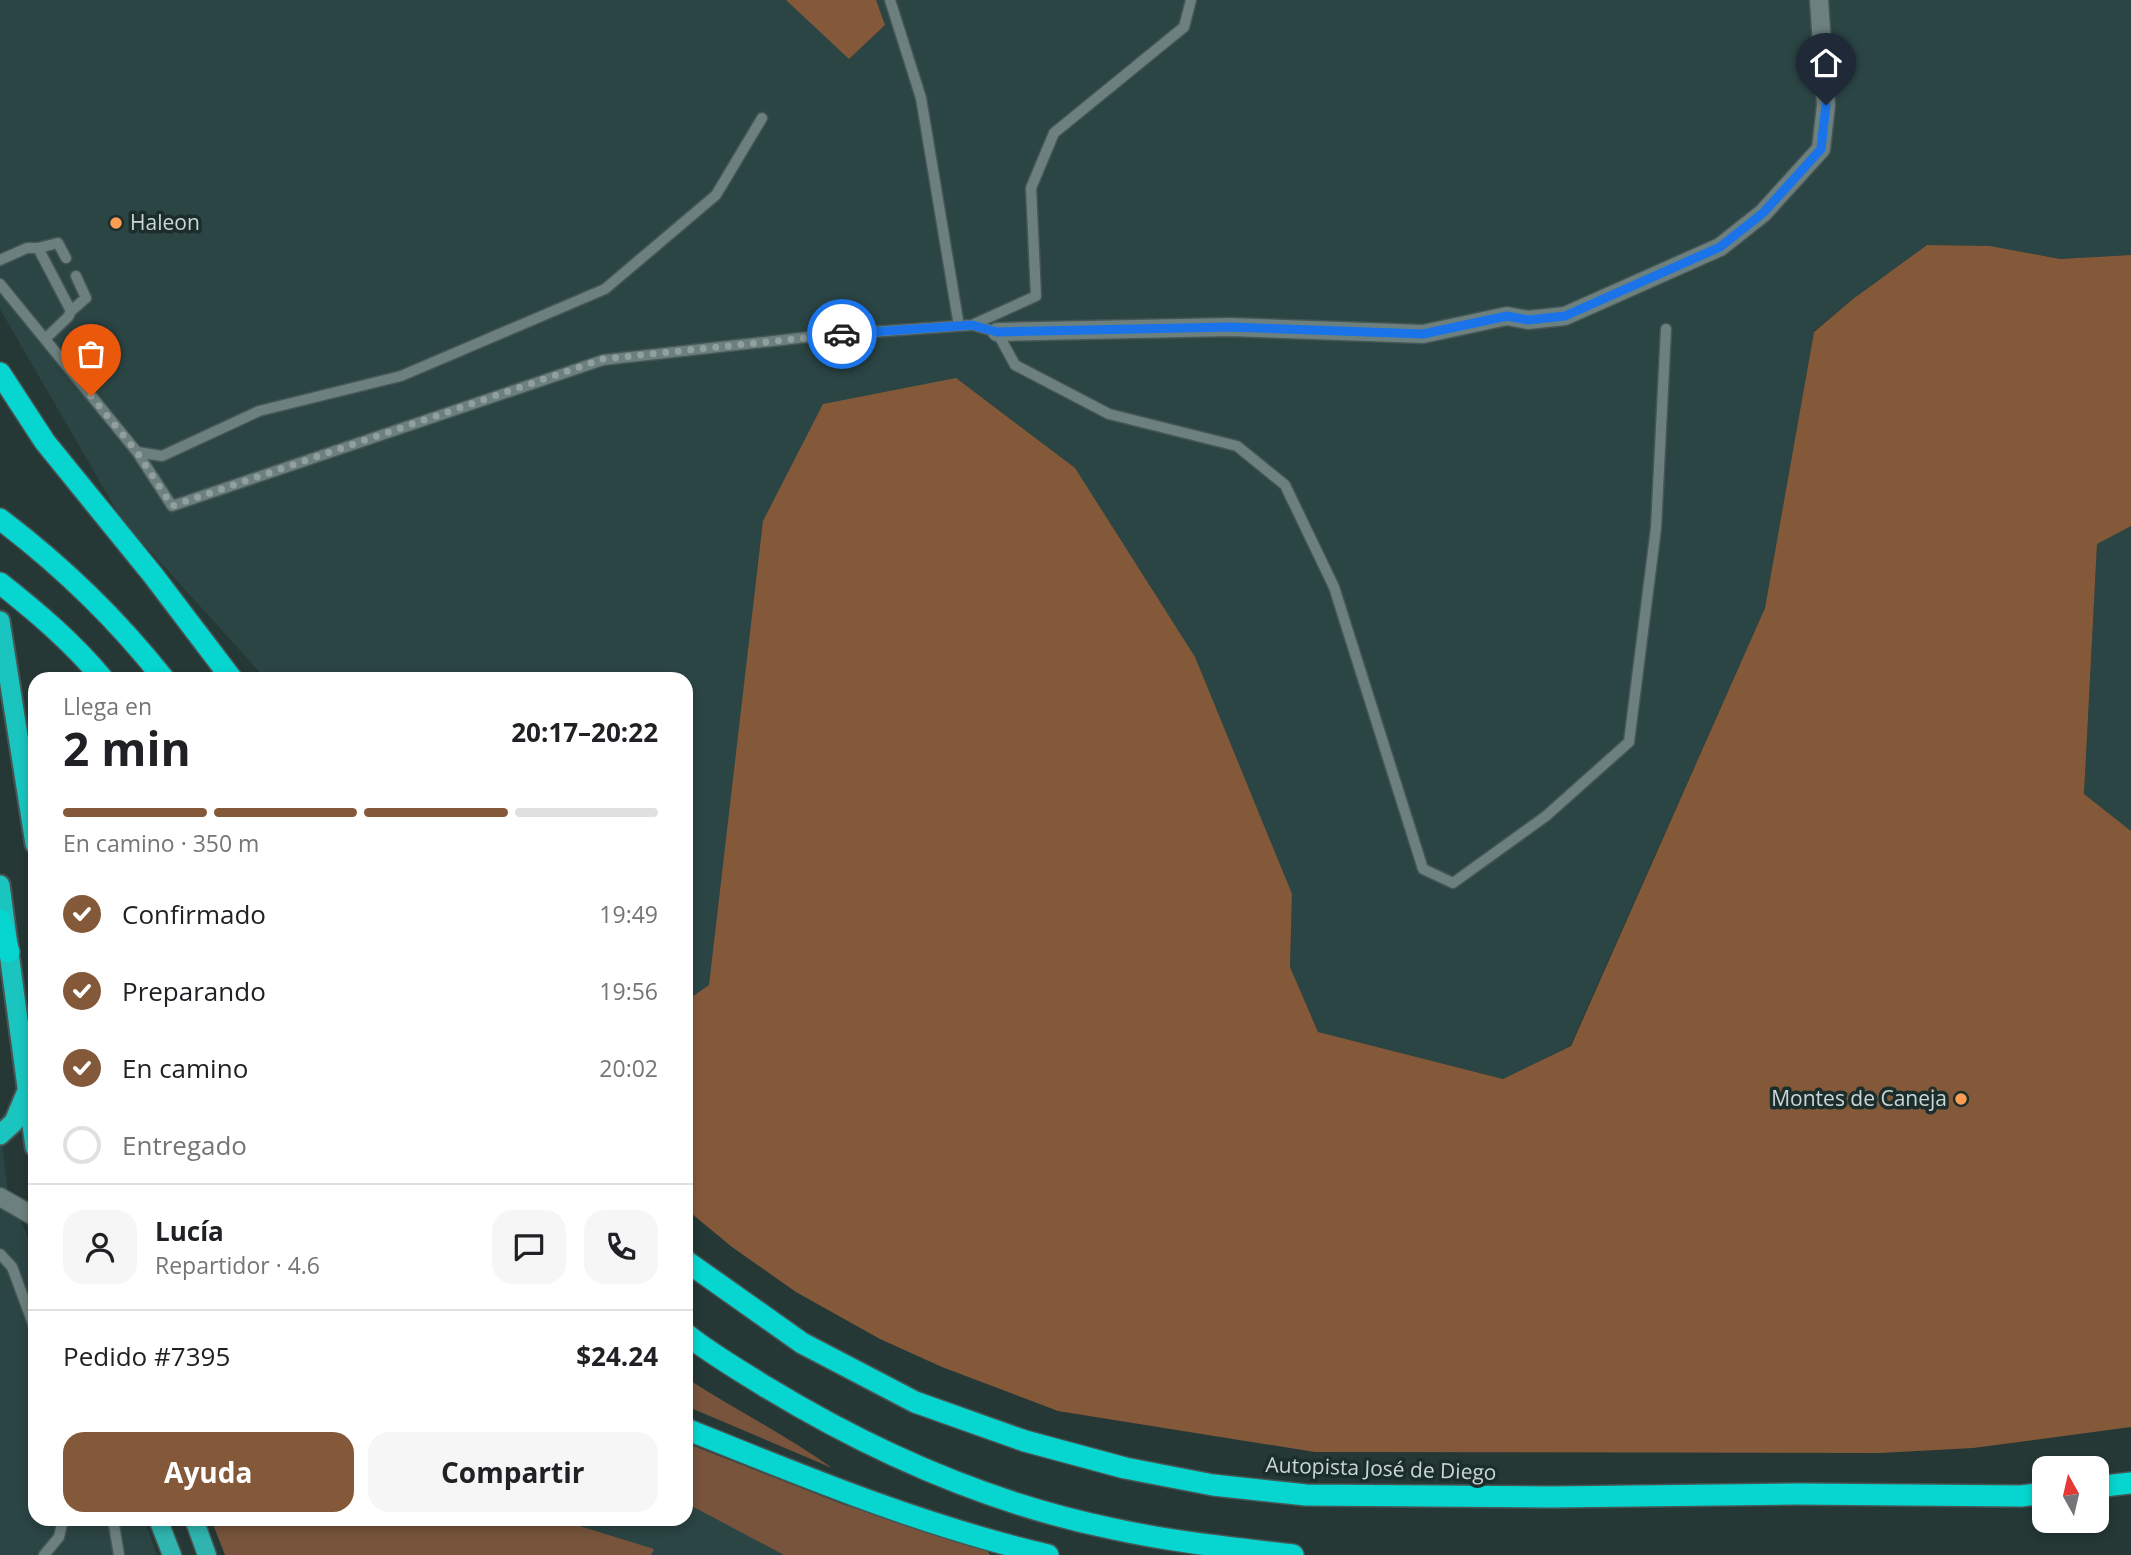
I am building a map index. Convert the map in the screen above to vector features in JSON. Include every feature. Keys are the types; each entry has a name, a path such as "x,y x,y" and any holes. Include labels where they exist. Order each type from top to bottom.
{"highway":[{"path":"0,373 45,442 153,575 227,672"},
{"path":"0,519 79,584 135,642 159,672"},
{"path":"0,583 39,614 79,651 97,672"},
{"path":"0,621 28,799"},
{"path":"0,885 28,1090 14,1122 0,1135"},
{"path":"0,920 9,952"},
{"name":"Autopista José de Diego","path":"693,1265 802,1343 915,1402 1024,1441 1125,1468 1213,1485 1320,1495 1551,1497 2032,1495"},
{"path":"693,1340 705,1350 819,1419 929,1472 1020,1504 1113,1529 1202,1544 1293,1555"},
{"path":"693,1432 859,1498 936,1525 1048,1555"},
{"path":"2109,1486 2131,1483"}],"main road":[{"path":"161,1526 172,1555"},
{"path":"197,1526 207,1555"}],"street":[{"path":"997,332 1230,327 1423,334 1507,316 1528,320 1565,316 1720,247 1763,213 1821,149 1826,105 1819,0"},
{"path":"0,1197 28,1213"}],"lane":[{"path":"890,0 921,98 959,326"},
{"path":"0,284 137,452 172,506 603,359 827,335 972,325 1036,296 1031,188 1054,133 1184,27 1191,0"},
{"path":"137,452 162,456 259,411 401,376 604,289 716,195 762,118"},
{"path":"0,260 27,248 58,243 66,258"},
{"path":"38,248 71,311"},
{"path":"45,339 86,298 76,276"},
{"path":"972,325 997,332 1015,365 1109,414 1237,446 1285,485 1334,587 1423,869 1453,883 1546,816 1629,742 1656,528 1666,329"},
{"path":"0,1254 12,1267 28,1310"},
{"path":"44,1555 59,1537 62,1526"},
{"path":"114,1526 119,1555"}],"shaded area":[{"path":"0,0 2131,0 2131,255 2060,259 1990,246 1927,245 1814,331 1765,608 1570,1046 1503,1079 1318,1032 1290,967 1292,894 709,985 693,996 693,672 260,672 122,520 0,309"},
{"path":"786,0 876,0 885,25 849,59"},
{"path":"1927,245 1990,246 2060,259 2131,255 2131,526 2097,544 2084,794 2131,831 2131,1427 1973,1448 1879,1453 1315,1452 1058,1411 942,1367 880,1339 796,1292 732,1247 693,1215 693,996 709,985 763,521 823,404 956,378 1075,468 1195,657 1292,894 1290,967 1318,1032 1503,1079 1571,1046 1765,608 1814,332 1853,299"},
{"path":"2131,526 2131,831 2084,794 2097,543"},
{"path":"0,1126 8,1193 28,1237 28,1526 147,1526 157,1555 0,1555"},
{"path":"693,1382 797,1444 832,1468 693,1409"},
{"path":"693,1446 842,1504 986,1549 990,1555 784,1555 693,1507"},
{"path":"693,1478 867,1555 236,1555 225,1526 693,1526"},
{"path":"214,1526 580,1526 654,1549 651,1555 225,1555"}],"way so far":[{"path":"91,396 137,452 172,506 603,359 842,334"}],"place":[{"name":"Haleon","path":"116,223"},
{"name":"Montes de Caneja","path":"1961,1099"}],"route":[{"path":"842,334 972,325 997,332 1230,327 1423,334 1507,316 1528,320 1565,316 1720,247 1742,230 1763,213 1821,149 1826,105"}]}
